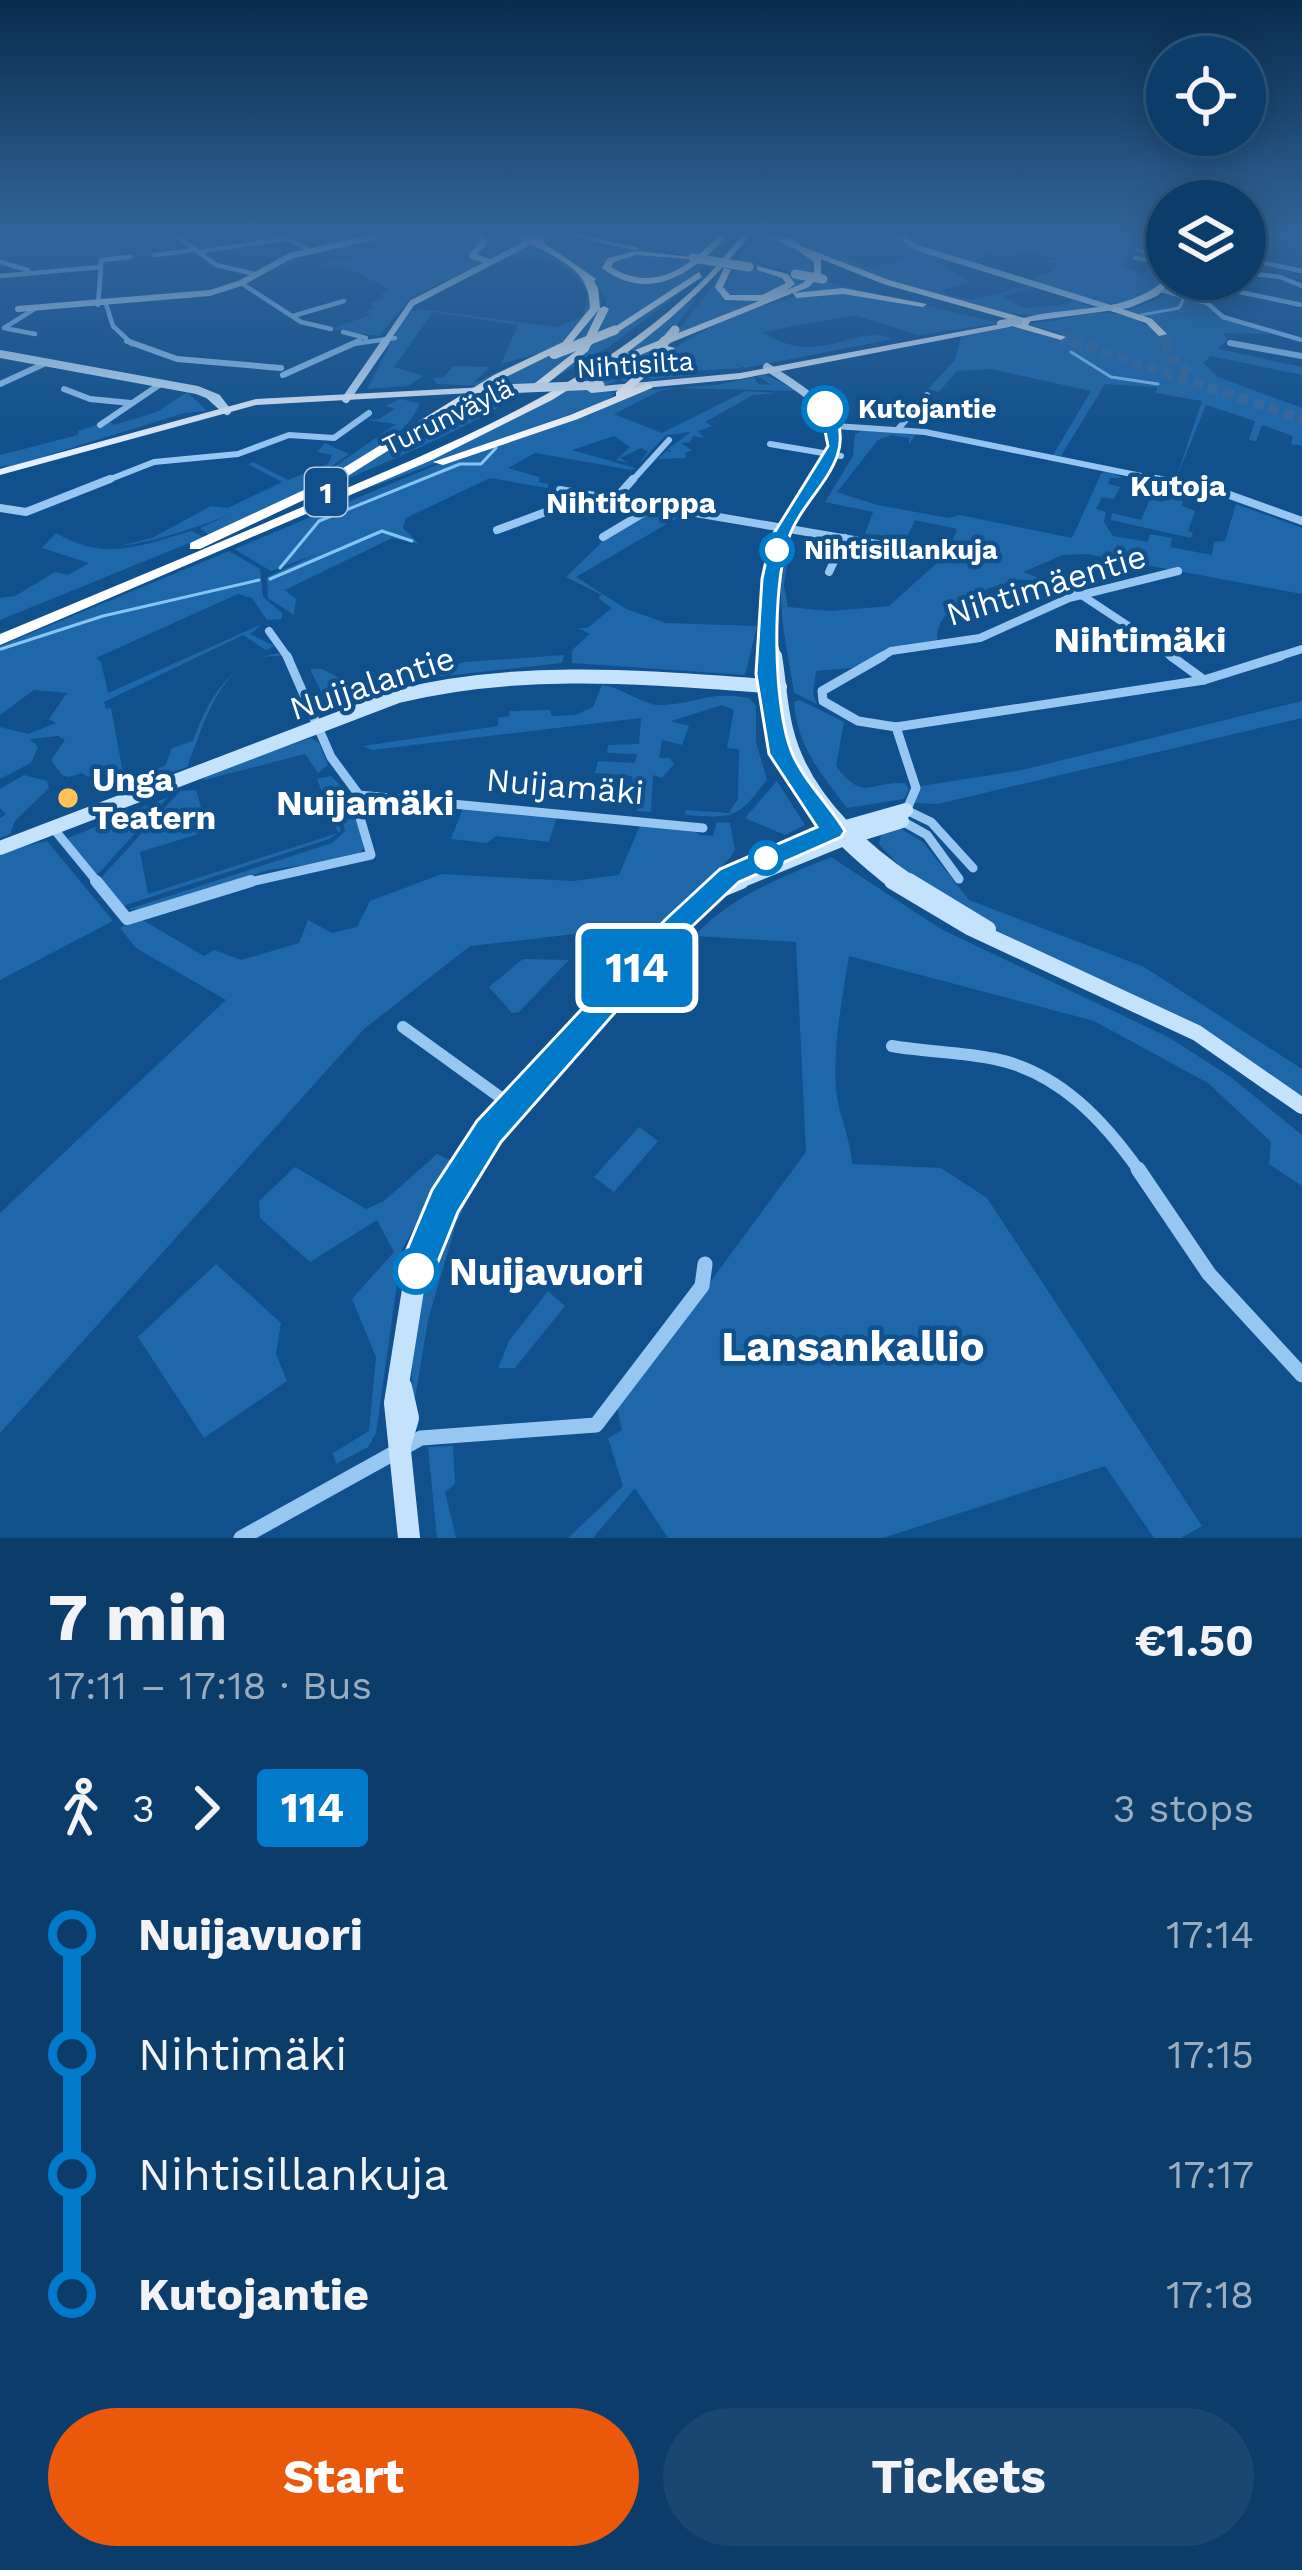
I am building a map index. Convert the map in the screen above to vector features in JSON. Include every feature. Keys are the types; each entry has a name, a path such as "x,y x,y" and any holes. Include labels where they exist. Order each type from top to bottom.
{"highway":[{"path":"183,553 323,486 398,437 489,392 520,367 566,344 590,319 594,306"},
{"path":"468,428 550,379 593,337 603,306"},
{"path":"520,367 615,330 658,306"},
{"name":"Turunväylä","path":"0,628 468,428 626,339 668,306"},
{"name":"Turunväylä","path":"0,640 233,542 512,414 650,331 676,306"},
{"path":"611,402 648,364 691,306"},
{"path":"512,414 625,358 760,306"},
{"path":"932,306 1025,322"},
{"path":"949,306 1025,322"},
{"path":"969,306 1061,337"},
{"path":"1110,308 1149,321 1162,334"},
{"path":"648,364 739,313"},
{"path":"630,382 652,384"},
{"path":"233,542 652,384"},
{"path":"446,396 461,404"}],"main road":[{"name":"Nihtisilta","path":"652,384 774,370 1092,307 1119,306"},
{"name":"Nihtisilta","path":"652,384 740,376 1004,324"},
{"name":"Nihtisilta","path":"352,397 630,382"},
{"name":"Nihtisilta","path":"352,397 489,392"},
{"path":"0,472 225,409 352,397"}],"street":[{"path":"4,310 73,306"},
{"path":"103,306 108,318 146,354 286,371 366,338"},
{"path":"277,306 331,329"},
{"path":"293,316 328,306"},
{"path":"352,397 410,306"},
{"path":"1210,306 1223,317 1302,340"},
{"path":"35,334 4,328 36,308"},
{"path":"343,332 392,338"},
{"path":"1230,343 1302,356"},
{"path":"0,353 162,383 209,395 225,409"},
{"path":"2,381 48,362"},
{"path":"796,380 793,373 803,364"},
{"path":"774,370 830,403 846,444 789,529 774,565 771,638 781,754 843,833 920,904 1185,1025 1297,1104"},
{"path":"774,370 814,399 839,426 943,435 1206,489 1302,521"},
{"path":"100,425 162,383"},
{"path":"64,389 89,399 131,403"},
{"path":"899,428 927,395"},
{"path":"0,508 26,512 154,462 238,454 286,436 334,438 369,413"},
{"path":"616,498 669,440"},
{"path":"770,444 837,455"},
{"path":"560,490 942,555"},
{"path":"497,530 594,494"},
{"path":"603,537 657,506"},
{"path":"829,572 845,538"},
{"name":"Nihtimäentie","path":"896,728 858,721 821,695 826,686 860,666 911,646 980,638 1069,598 1178,571"},
{"path":"1045,582 1083,596 1142,634"},
{"path":"53,828 127,919 278,873 371,855 356,804 359,795 335,771 290,658 268,631"},
{"path":"1160,649 1204,680"},
{"path":"843,833 875,828 904,815 915,783 896,728 1204,680 1302,649"},
{"name":"Nuijalantie","path":"0,848 423,688 552,673 773,687"},
{"name":"Nuijamäki","path":"359,795 704,828"},
{"path":"904,815 927,836 958,879"},
{"path":"410,1538 399,1450 409,1418 401,1387 416,1271 468,1161 512,1105 674,927 712,893 843,833 904,815 931,822 973,868"},
{"path":"875,828 878,848 902,876"},
{"path":"843,833 902,876 1046,961"},
{"path":"403,1028 512,1105"},
{"path":"892,1046 1004,1060 1055,1084 1088,1110 1141,1168 1197,1258 1302,1375"},
{"path":"241,1538 421,1438 596,1425 702,1286 705,1264"}],"shaded area":[{"path":"372,306 404,306 379,336 330,329 371,315 365,312 375,308"},
{"path":"585,306 592,306 567,340 480,386 436,384 433,378 444,377 453,366 490,367 472,384 540,353 501,364 518,325 433,312 394,367 423,376 408,386 367,389 406,314 420,309 558,327 583,316"},
{"path":"598,306 600,315 581,347 545,378 445,435 323,489 407,435 507,387 493,386 575,340"},
{"path":"605,306 653,306 617,331 663,306 610,346 550,381 589,343"},
{"path":"691,306 674,329 697,306 755,306 603,368"},
{"path":"764,306 927,306 999,323 918,335 854,315 763,332 802,347 865,336 893,339 745,368 734,363 742,368 659,373 699,375 651,379 642,375 681,344"},
{"path":"969,306 1092,307 1013,314"},
{"path":"1140,306 1207,306 1218,317 1276,334 1224,333 1227,340 1218,349 1302,367 1302,375 1211,356 1203,363 1218,377 1302,408 1302,446 1291,444 1293,436 1262,425 1256,441 1249,440 1255,421 1206,405 1176,479 1202,401 1156,393 1157,387 1105,384 1061,456 1053,455 1091,391 991,369 957,371 939,392 928,389 955,360 961,336 1013,326 1058,339 1066,335 1028,324 1097,313 1126,316 1163,334 1155,323 1126,311"},
{"path":"718,322 653,352 626,381 621,381 625,369 639,361 626,366 617,381 591,390 615,393 606,401 369,488 603,370"},
{"path":"766,375 798,391 678,388 659,391 614,414 662,433 746,391 777,393 753,395 705,422 712,426 698,431 704,438 693,436 690,442 681,443 692,450 685,453 686,458 658,459 666,451 673,452 668,449 691,432 666,435 637,466 648,451 641,448 620,458 628,463 616,460 630,447 614,436 572,450 635,468 632,470 535,453 508,468 539,477 539,482 549,484 547,488 490,478 406,518 403,528 419,544 392,538 285,590 296,599 294,615 268,598 267,577 317,554 271,571 234,549 446,461 589,415 638,391 754,377 758,384 771,385 757,376"},
{"path":"187,392 207,411 184,413 0,470 8,465 0,467 0,455 78,435 78,431 109,421 114,425 157,412"},
{"path":"399,399 419,403 409,422 360,460 209,535 200,528 331,469 396,424 366,420 379,419 395,409 386,406"},
{"name":"Nihtimäki","path":"864,430 915,435 909,445 909,438 892,435 878,440 837,492 877,505 949,518 960,515 1072,538 1101,474 1108,471 1123,478 1110,478 1108,484 1120,487 1114,499 1102,497 1096,509 1106,512 1104,522 1113,536 1148,542 1150,534 1172,538 1170,547 1212,555 1214,542 1225,541 1236,504 1302,528 1302,594 1087,554 1063,555 1023,572 1045,580 1016,580 964,600 944,618 937,642 891,650 851,668 816,671 813,694 817,704 794,693 781,606 788,555 784,586 788,607 831,611 889,606 948,553 957,529 915,520 907,537 865,534 873,512 825,502 853,456 855,434"},
{"path":"325,443 349,454 238,511 173,534 119,546 152,538 211,506 228,508 282,482 248,464 253,462 288,480 328,464 332,455 317,452"},
{"path":"1165,497 1183,501 1182,506 1195,511 1188,531 1193,533 1191,538 1111,520 1112,513 1141,520 1150,499 1163,502"},
{"path":"655,510 682,515 576,577 626,609 666,623 757,626 745,675 572,663 572,650 590,634 578,628 587,628 612,608 598,598 602,595 566,577 606,538"},
{"path":"191,531 204,537 0,620 0,598 15,596 55,572 68,575 89,563 42,548 56,533 107,549"},
{"path":"229,551 260,569 263,597 282,613 282,619 267,620 252,598 238,594 96,658 108,693 262,624 250,634 274,646 266,650 243,635 104,702 106,709 111,708 124,778 165,766 172,748 193,741 214,696 231,677 209,710 187,767 106,796 101,788 115,781 107,769 88,777 62,775 51,760 65,740 58,736 30,739 38,747 31,763 0,779 0,727 28,734 56,723 49,719 67,693 34,690 0,715 0,646"},
{"path":"564,655 562,663 434,677 336,707 327,703 310,669 322,669 362,690 465,662"},
{"path":"602,685 657,705 723,696 749,698 756,706 756,742 767,780 733,814 685,815 686,810 729,813 738,799 739,749 727,748 734,710 722,705 671,721 689,726 682,745 662,740 659,758 670,758 674,764 662,778 653,775 651,812 637,811 632,776 595,773 598,761 635,763 637,754 607,753 608,745 639,744 641,718 372,750 363,746 498,726 498,718 509,716 510,711 575,715 593,707"},
{"path":"800,700 844,722 836,766 846,777 869,788 905,783 909,789 904,799 847,808 805,746 794,702"},
{"path":"1302,701 1302,718 938,804 914,803 921,786 1022,770"},
{"path":"311,738 319,743 328,765 318,773 305,754 204,780 206,774"},
{"path":"24,775 47,781 49,788 15,821 10,834 0,838 0,818 6,814 0,808 0,789"},
{"path":"331,776 345,790 333,808 338,833 317,779"},
{"path":"777,781 805,825 785,835 745,818"},
{"path":"196,790 208,831 140,852 148,894 338,833 123,906 100,879 180,791"},
{"path":"351,795 364,848 356,858 268,870 146,909 126,910 332,843 345,831 339,806"},
{"path":"168,797 97,875 66,839"},
{"path":"463,808 557,816 549,842 496,836 487,843 451,839"},
{"path":"717,822 730,823 735,850 730,858 625,964 575,934 470,946 364,1029 0,1433 0,1213 226,1000 136,948 120,928 139,918 204,956 214,950 241,960 299,943 308,920 332,933 357,927 370,901 442,874 573,881 619,875 641,823 689,827 700,835 713,836"},
{"path":"898,827 923,842 969,900 1144,967 1302,1069 1302,1099 980,921 901,868 879,844 882,831"},
{"path":"47,841 113,921 0,980 0,852"},
{"path":"831,857 941,929 1170,1038 1232,1078 1302,1135 1302,1186 1269,1164 1271,1142 1208,1083 1094,1021 849,956 835,1072 852,1164 941,1168 987,1198 1202,1526 1181,1538 1154,1538 1105,1466 883,1538 668,1538 635,1488 593,1538 568,1538 623,1486 608,1438 622,1430 617,1408 806,1152 796,942 694,936 741,899"},
{"path":"523,959 569,960 519,1012 512,1013 489,987"},
{"path":"639,1127 658,1141 614,1192 594,1177"},
{"path":"437,1154 453,1162 402,1249 376,1433 368,1447 336,1464 333,1453 369,1431 376,1357 352,1299 394,1252 377,1220 310,1262 260,1218 259,1201 295,1167 366,1209 384,1201"},
{"path":"471,1177 476,1182 456,1224 428,1320 414,1404 414,1344 426,1287"},
{"path":"216,1264 281,1323 276,1354 287,1381 204,1438 138,1337"},
{"path":"548,1291 565,1306 515,1368 498,1368 509,1341"},
{"path":"453,1446 455,1484 445,1492 456,1538 437,1538 428,1447"}],"waterway":[{"path":"1141,315 1180,306"},
{"path":"1071,352 1111,377 1158,384"},
{"path":"280,568 319,521 460,464 481,464 496,448"},
{"path":"270,579 382,531 412,541"},
{"path":"1,649 103,616 259,580"}],"tunnel":[{"path":"1162,334 1166,344"},
{"path":"1061,337 1081,344"},
{"path":"1072,341 1302,419"},
{"path":"1165,341 1171,358 1191,374"}],"bus line":[{"name":"114","path":"416,1271 445,1202 489,1132 674,927 730,876 832,831 781,754 766,674 779,538 836,446 835,426 825,409"}],"place":[{"name":"Kutojantie","path":"825,409"},
{"name":"Nihtisillankuja","path":"777,550"},
{"name":"Unga Teatern","path":"68,798"},
{"name":"Nuijavuori","path":"416,1271"}],"district":[{"name":"Kutoja","path":"1178,485"},
{"name":"Nihtitorppa","path":"631,502"},
{"name":"Nihtimäki","path":"1140,640"},
{"name":"Nuijamäki","path":"365,803"},
{"name":"Lansankallio","path":"853,1346"}]}
